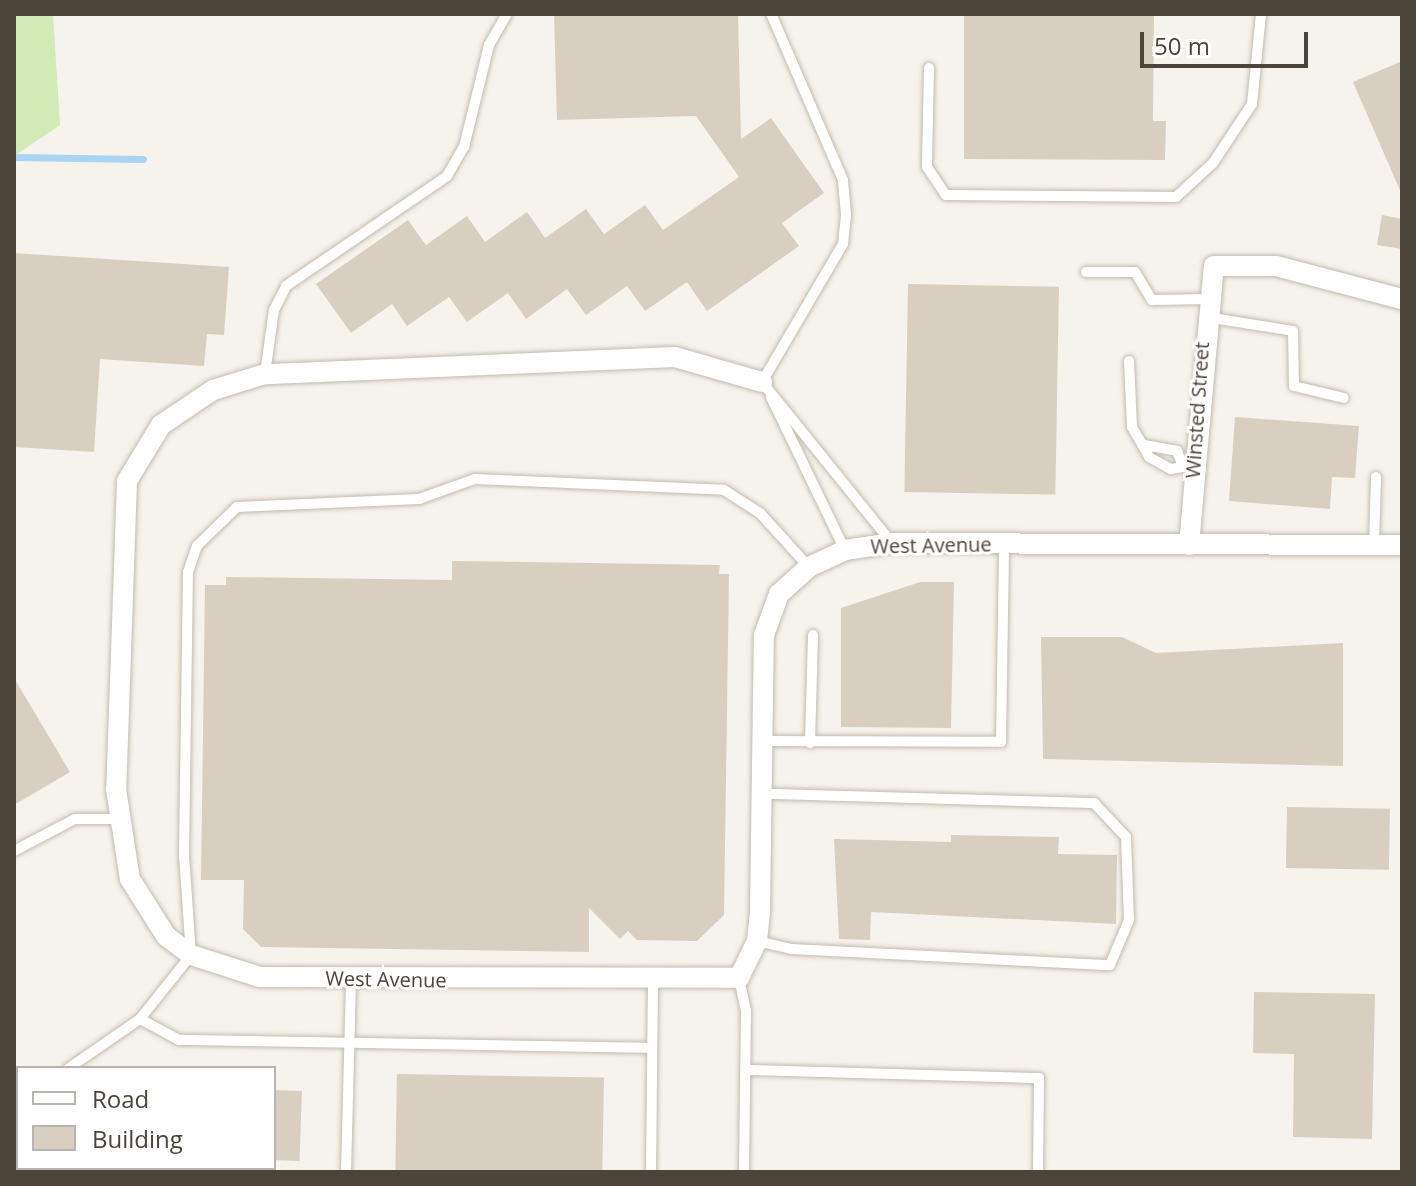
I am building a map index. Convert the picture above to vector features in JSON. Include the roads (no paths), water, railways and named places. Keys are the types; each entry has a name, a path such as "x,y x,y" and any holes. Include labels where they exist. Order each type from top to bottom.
{"street":[{"name":"Winsted Street","path":"1189,545 1188,465 1208,275 1225,261 1249,262 1345,278 1402,299"},
{"name":"West Avenue","path":"762,382 675,357 265,374 179,409 139,451 127,481 117,819 137,896 166,936 191,955 260,977 653,983 739,978 757,941 769,613 790,580 809,567 845,550 893,543 1402,545"}],"lane":[{"path":"265,374 274,310 286,286 447,176 464,147 489,45 507,14"},
{"path":"762,382 843,244 846,215 843,180 771,14"},
{"path":"929,68 927,167 946,195 1176,197 1213,163 1252,104 1261,14"},
{"path":"1086,272 1135,272 1152,300 1205,308 1293,331 1294,386 1344,398"},
{"path":"1129,361 1132,427 1149,457 1171,469 1188,465 1177,451 1144,445"},
{"path":"762,382 893,543"},
{"path":"762,382 845,550"},
{"path":"1374,545 1376,477"},
{"path":"72,1066 140,1019 191,955 184,856 188,572 197,546 237,507 419,499 475,479 724,490 760,513 809,567"},
{"path":"763,741 1001,742 1004,544"},
{"path":"810,743 813,635"},
{"path":"757,941 841,952 1110,965 1129,920 1126,837 1094,803 762,794"},
{"path":"14,851 75,819 117,819"},
{"path":"739,978 746,1070 744,1172"},
{"path":"346,1172 354,1039 351,979"},
{"path":"651,1172 653,983"},
{"path":"140,1019 179,1040 354,1039 652,1048"},
{"path":"746,1070 1039,1078 1038,1172"}],"waterway":[{"path":"14,157 143,159"}]}
